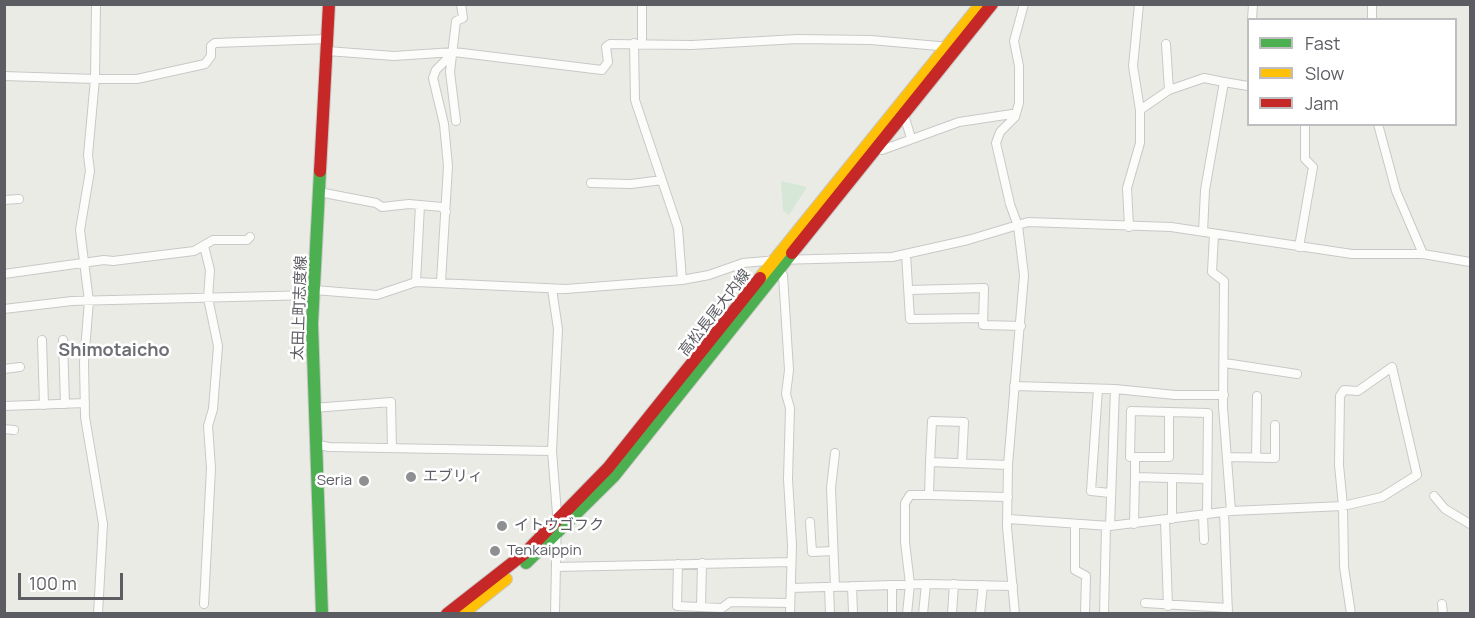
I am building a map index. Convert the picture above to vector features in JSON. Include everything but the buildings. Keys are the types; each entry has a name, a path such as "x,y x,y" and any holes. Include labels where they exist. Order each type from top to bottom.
{"main road":[{"name":"太田上町志度線","path":"322,614 313,408 314,293 329,4"},
{"name":"高松長尾大内線","path":"781,263 904,115 981,4"},
{"name":"高松長尾大内線","path":"462,614 557,530 654,420 952,47 992,4"},
{"name":"高松長尾大内線","path":"447,614 557,530"}],"street":[{"path":"96,4 90,171 80,230 86,262 89,301 84,362 88,441 102,508 98,614"},
{"path":"456,121 451,86 451,55 456,21 463,18 461,4"},
{"path":"642,4 635,100 678,228 682,280"},
{"path":"1015,614 1008,519 1008,465 1024,275 1018,226 1010,204 996,144 1000,132 1015,117 1020,90 1019,66 1014,41 1024,4"},
{"path":"1128,227 1127,188 1140,143 1140,110 1133,66 1139,4"},
{"path":"4,76 137,79 205,64 209,61 212,46 215,43 327,45 394,56 451,55 602,70 608,62 608,45 638,43 692,45 797,39 871,40 952,47"},
{"path":"1166,44 1169,90"},
{"path":"441,282 446,212 447,149 444,124 433,78 436,70 451,55"},
{"path":"1140,110 1169,90 1204,78 1247,86"},
{"path":"1203,232 1205,190 1224,82"},
{"path":"878,147 882,150 958,122 1012,114 1015,117"},
{"path":"904,115 911,138"},
{"path":"1299,247 1313,167 1305,159 1305,126"},
{"path":"1378,126 1396,191 1423,254"},
{"path":"591,183 631,184 662,180"},
{"path":"320,192 376,203 382,207 420,205 442,207 446,212"},
{"path":"4,200 19,200"},
{"path":"416,282 420,205"},
{"path":"4,309 89,301 314,293 377,296 416,282 552,289 592,288 682,280 709,275 742,264 892,257 1038,222 1171,227 1360,255 1423,254 1470,262"},
{"path":"1145,603 1228,611 1224,281 1212,273 1214,234"},
{"path":"4,274 86,262 194,251 213,240 247,240 250,237"},
{"path":"204,246 210,270 208,298 218,346 213,409 208,426 211,468 204,604"},
{"path":"906,254 910,319 983,318"},
{"path":"781,263 789,360 786,393 790,408 788,479 790,614"},
{"path":"909,290 984,288 983,325 1021,326"},
{"path":"552,289 558,329 552,451 557,530 555,614"},
{"path":"42,340 44,405"},
{"path":"63,340 65,404"},
{"path":"1225,363 1297,374"},
{"path":"4,369 20,368"},
{"path":"1008,519 1108,526 1228,511 1344,506 1382,497 1417,475 1392,368 1358,391 1344,390 1340,396 1339,465 1344,506 1344,567 1351,614"},
{"path":"1014,386 1115,389 1175,395 1224,395"},
{"path":"1098,389 1091,491 1110,493"},
{"path":"1104,614 1115,389"},
{"path":"1256,458 1257,396"},
{"path":"313,408 391,402 392,448"},
{"path":"4,406 85,403"},
{"path":"1168,412 1169,457 1130,457 1131,411 1208,413 1204,540"},
{"path":"929,495 932,421 964,422 962,464"},
{"path":"1227,457 1275,458 1275,425"},
{"path":"4,429 14,430"},
{"path":"314,444 552,451"},
{"path":"830,612 833,551 831,488 835,453"},
{"path":"1134,524 1135,457"},
{"path":"930,462 1008,465"},
{"path":"1135,477 1207,479"},
{"path":"1168,606 1168,520 1172,478"},
{"path":"907,614 910,584 905,542 904,503 910,495 1008,497"},
{"path":"1434,496 1445,509 1470,524"},
{"path":"810,522 812,552 833,551"},
{"path":"1075,524 1075,570 1086,576 1085,614"},
{"path":"556,567 791,562"},
{"path":"701,607 702,563"},
{"path":"678,564 676,610 701,607 722,608 730,602 790,603"},
{"path":"791,588 910,584 1013,586"},
{"path":"923,614 926,584"},
{"path":"952,614 954,584"},
{"path":"892,585 892,614"},
{"path":"980,614 982,585"},
{"path":"852,586 853,613"},
{"path":"1442,604 1443,614"}],"green space":[{"path":"781,181 807,187 789,215 783,211"}],"traffic: fast":[{"path":"320,171 312,324 322,614"},
{"path":"526,563 614,476 792,253"}],"traffic: slow":[{"path":"760,278 981,4"},
{"path":"462,614 506,579"}],"traffic: jam":[{"path":"320,171 329,4"},
{"path":"792,253 992,4"},
{"path":"447,614 525,553 608,468 760,278"}],"place":[{"name":"エブリィ","path":"411,477"},
{"name":"Seria","path":"364,481"},
{"name":"イトウゴフク","path":"502,526"},
{"name":"Tenkaippin","path":"495,551"}],"district":[{"name":"Shimotaicho","path":"114,351"}]}
